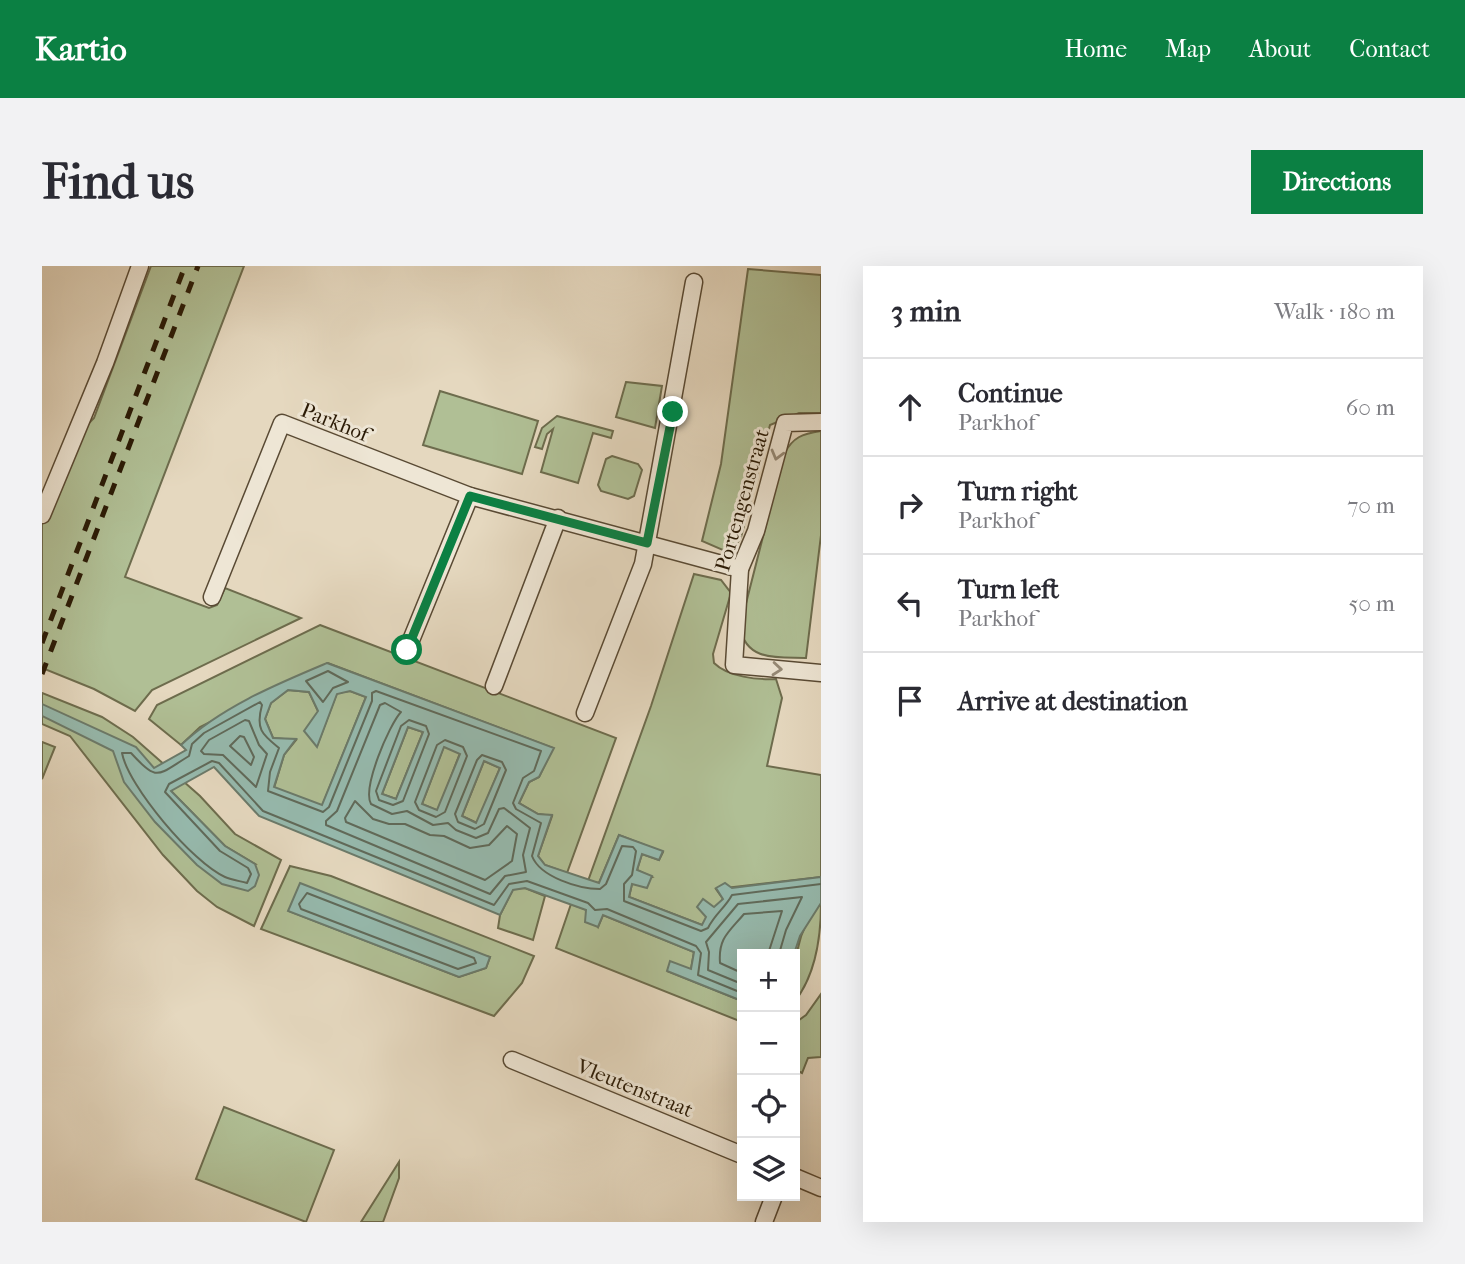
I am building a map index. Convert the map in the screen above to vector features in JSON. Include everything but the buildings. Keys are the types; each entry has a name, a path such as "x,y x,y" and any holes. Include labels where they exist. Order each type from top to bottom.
{"street":[{"path":"42,515 105,363 140,266"},
{"path":"584,713 643,564 694,282"},
{"name":"Portengenstraat","path":"821,422 785,423 756,531 740,569 734,665 821,673"},
{"name":"Parkhof","path":"212,597 282,423 470,496 740,569"},
{"path":"407,650 470,496"},
{"path":"494,686 558,518"},
{"name":"Vleutenstraat","path":"512,1060 737,1153"},
{"path":"800,1179 821,1188"},
{"path":"764,1222 772,1201"}],"green space":[{"path":"151,266 244,266 125,577 209,608 217,605 225,588 301,618 152,690 135,711 94,689 42,668 42,512 68,445 94,418"},
{"path":"748,269 821,275 821,413 799,413 770,425 741,537 736,545 725,551 702,541 721,464"},
{"path":"626,382 662,386 655,428 616,417"},
{"path":"440,391 538,421 522,474 423,445"},
{"path":"557,416 613,431 611,438 593,433 578,483 541,472 553,429 547,434 542,449 535,447 542,428"},
{"path":"821,431 821,535 806,658 765,655 749,646 740,627 784,454 799,437"},
{"path":"612,456 638,464 642,470 634,496 628,499 601,491 598,485 606,459"},
{"path":"694,574 721,580 731,593 713,654 714,663 727,672 752,678 776,679 782,698 767,766 821,775 821,877 716,889 723,899 702,925 629,897 632,884 652,877 637,870 642,854 659,860 663,852 619,835 599,883 588,881 651,706"},
{"path":"320,625 616,738 567,873 545,865 538,856 552,816 538,814 519,803 529,782 539,777 553,748 328,663 200,727 181,745 149,719 157,705"},
{"path":"288,690 309,692 318,711 317,746 337,693 350,691 366,697 322,806 274,788 284,755 296,740 273,738 265,719 271,703"},
{"path":"42,693 102,717 133,737 200,796 235,834 281,860 254,926 217,907 197,891 163,855 70,736 42,724","holes":["171,791 225,846 255,864 214,870"]},
{"path":"408,727 423,732 396,799 382,794"},
{"path":"42,742 55,747 42,779"},
{"path":"444,746 460,753 438,811 422,804"},
{"path":"484,761 500,768 477,823 462,816"},
{"path":"290,866 331,876 534,956 522,983 494,1016 261,929","holes":["289,911 490,957 486,968 459,977"]},
{"path":"525,888 545,896 533,940 498,928 500,915 513,889"},
{"path":"821,903 816,954 800,993 800,949 798,949 812,913"},
{"path":"571,904 587,910 598,927 603,915 694,952 691,969 667,971 737,999 737,1020 556,948"},
{"path":"821,994 821,1057 808,1058 802,1073 800,1019"},
{"path":"224,1107 334,1150 306,1222 196,1179"},
{"path":"399,1162 399,1178 383,1222 361,1222"}],"water":[{"path":"327,663 554,748 539,777 529,782 519,803 538,814 552,815 538,856 545,865 599,883 619,835 663,851 659,860 642,854 637,870 652,876 647,888 632,884 629,897 702,925 706,917 697,907 703,899 714,907 723,899 716,888 725,883 732,888 821,877 821,903 800,936 796,949 737,949 737,999 667,971 670,961 691,969 694,952 603,915 598,927 585,922 586,910 525,888 513,890 500,915 259,816 214,767 171,791 225,846 255,864 259,875 255,886 248,891 222,884 197,865 155,822 124,782 113,751 42,716 42,704 136,747 154,768 186,750 181,745 214,719 269,688","holes":["288,690 309,692 318,711 304,731 317,747 337,694 350,691 366,697 322,805 274,787 284,755 296,739 273,738 265,719 271,703","408,727 423,732 396,799 382,794","444,747 460,754 437,810 422,804","484,761 500,768 476,823 462,816"]},
{"path":"300,883 490,957 486,968 459,977 288,911"}],"railway":[{"path":"42,643 185,266"},
{"path":"42,674 198,266"}],"route":[{"path":"407,650 470,496 647,543 673,412"}]}
